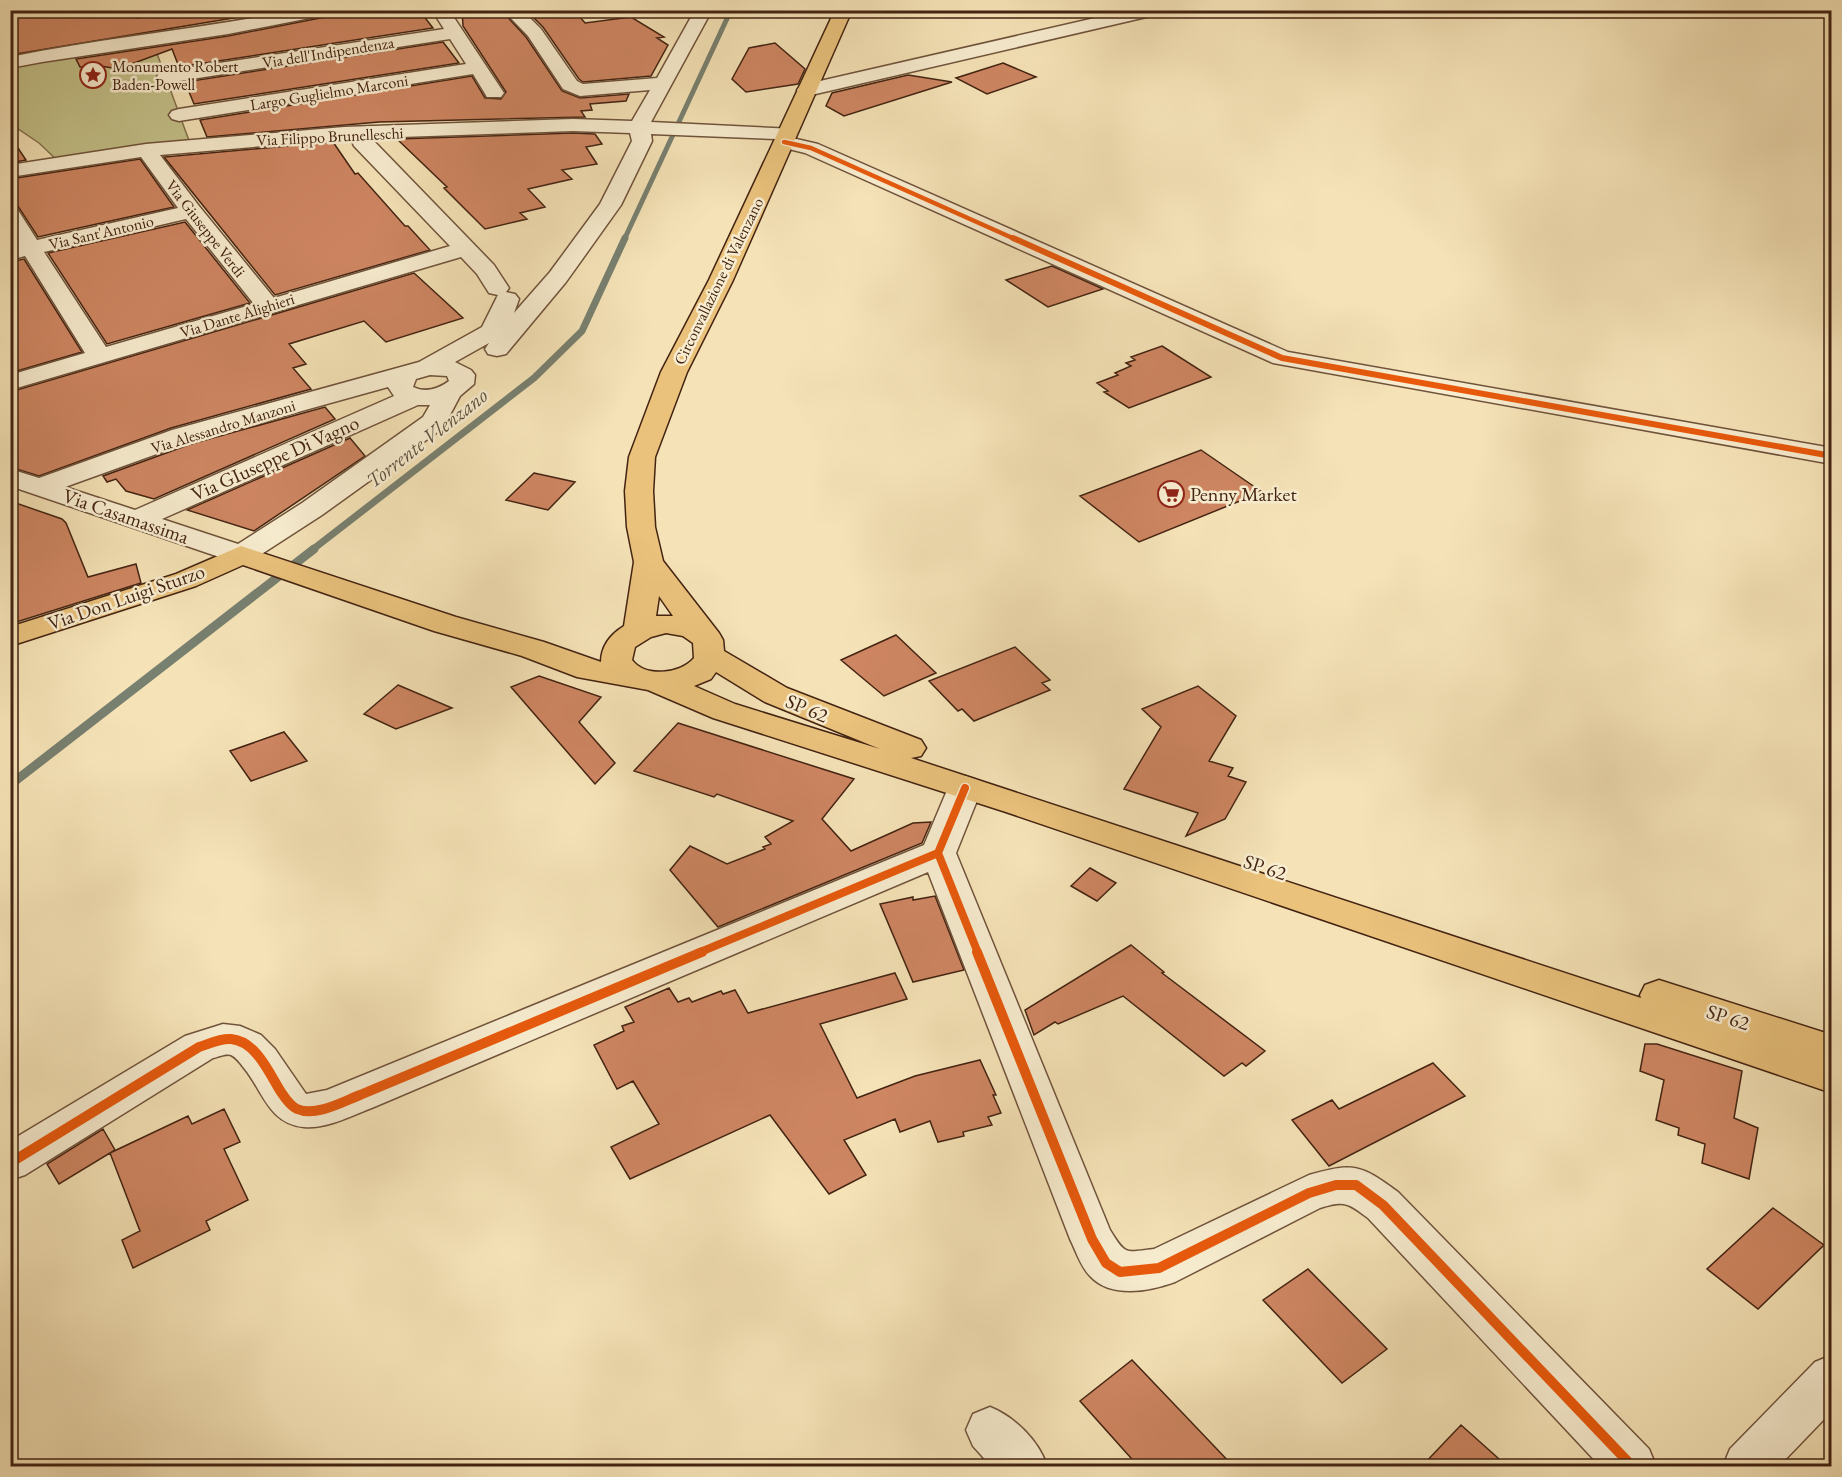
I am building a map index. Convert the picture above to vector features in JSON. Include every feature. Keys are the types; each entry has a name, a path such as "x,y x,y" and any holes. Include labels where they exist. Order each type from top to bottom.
{"main road":[{"name":"Circonvallazione di Valenzano","path":"649,562 641,527 639,491 642,457 674,372 721,280 844,10"},
{"path":"249,557 445,624 533,649 588,670 645,680 680,680 698,672 706,644"},
{"name":"Via Don Luigi Sturzo","path":"10,637 186,580 249,557"},
{"path":"645,680 617,663 616,654 629,639 649,562"},
{"path":"649,562 706,644"},
{"path":"533,649 629,639 666,624 692,628 706,644"},
{"name":"SP 62","path":"706,644 776,695 880,738 1393,910 1832,1051"},
{"name":"SP 62","path":"645,680 724,711 965,788 1832,1077"}],"street":[{"path":"10,63 228,29 325,10"},
{"path":"440,10 494,93"},
{"path":"511,10 535,33 570,86 580,90 664,83"},
{"path":"455,389 488,359 558,277 610,205 642,141 645,127 664,83 704,10"},
{"path":"807,90 1155,10"},
{"name":"Via dell'Indipendenza","path":"166,77 455,33"},
{"path":"152,40 191,146"},
{"name":"Largo Guglielmo Marconi","path":"179,115 478,68"},
{"name":"Via Filippo Brunelleschi","path":"10,171 146,150 360,133 573,125 645,127 785,137 1282,358 1832,456"},
{"path":"360,133 361,142 486,270 532,298 547,288"},
{"name":"Via Giuseppe Verdi","path":"146,150 191,211 268,306"},
{"name":"Via Sant'Antonio","path":"21,250 191,211"},
{"path":"10,215 21,250 99,356"},
{"name":"Via Dante Alighieri","path":"10,383 465,249"},
{"path":"416,379 491,332 500,319 511,285"},
{"path":"249,557 434,422 462,375 453,369 416,379"},
{"name":"Via Alessandro Manzoni","path":"41,486 181,436 416,379"},
{"name":"Via GIuseppe Di Vagno","path":"136,520 416,379"},
{"name":"Via Casamassima","path":"10,477 249,557"},
{"path":"965,788 938,853 1092,1239 1106,1263 1120,1272 1159,1268 1309,1193 1336,1185 1356,1185 1383,1205 1632,1467"},
{"path":"10,1163 200,1047 232,1039 244,1044 257,1056 288,1102 297,1109 310,1110 333,1105 938,853"},
{"path":"1748,1467 1832,1377"},
{"path":"990,1430 1023,1467"}],"shaded area":[{"path":"152,40 191,146 60,163 39,143 11,124 10,63"}],"building":[{"path":"10,10 132,10 136,18 186,10 281,10 10,55"},
{"path":"335,10 419,10 433,28 179,67 172,49 118,69 101,66 80,67 76,59 228,36 325,17"},
{"path":"462,10 501,10 526,37 562,91 580,98 629,94 626,101 590,104 592,110 581,111 585,117 379,122 207,137 200,120 472,76 485,98 501,99 506,92 463,26"},
{"path":"526,10 570,10 585,23 631,17 664,37 657,38 668,45 651,76 583,82 543,27"},
{"path":"443,42 459,63 194,104 185,82"},
{"path":"775,43 805,69 798,84 746,92 732,79 749,48"},
{"path":"1003,63 1036,77 987,94 956,78"},
{"path":"908,75 952,82 844,116 826,106 832,93"},
{"path":"595,134 602,144 586,147 597,164 562,170 572,179 528,189 545,207 520,213 527,219 485,229 444,188 447,187 397,139"},
{"path":"10,136 26,160 10,163"},
{"path":"333,142 355,174 358,173 405,226 408,226 430,250 275,295 164,157"},
{"path":"140,159 174,207 38,237 10,194 10,179"},
{"path":"185,222 250,303 107,344 48,253"},
{"path":"24,259 82,352 10,373 10,262"},
{"path":"1052,266 1103,289 1048,307 1006,280"},
{"path":"414,273 463,318 386,342 364,321 289,344 306,364 293,368 311,389 171,428 39,476 10,467 10,392"},
{"path":"1162,346 1211,377 1129,408 1104,392 1108,391 1097,383 1118,375 1115,373 1131,366 1126,363 1135,360 1131,357"},
{"path":"325,407 335,419 154,499 126,491 116,479 107,482 103,476 191,444"},
{"path":"350,438 365,456 254,531 187,510"},
{"name":"Penny Market","path":"1201,450 1262,492 1139,542 1080,496"},
{"path":"534,473 575,482 548,510 506,500"},
{"path":"10,501 62,519 66,523 88,577 136,564 141,583 10,624"},
{"path":"896,635 936,673 884,696 841,660"},
{"path":"1015,647 1050,680 1042,683 1050,690 974,721 962,709 958,711 929,681"},
{"path":"539,676 601,697 579,722 615,763 595,784 511,687"},
{"path":"398,685 452,708 396,729 364,714"},
{"path":"1198,686 1236,716 1209,761 1233,768 1228,776 1246,782 1225,819 1186,836 1198,813 1124,789 1161,727 1142,709"},
{"path":"678,723 854,779 822,819 851,851 913,823 931,822 922,843 718,927 670,870 690,846 727,864 765,849 763,847 771,844 765,837 793,821 717,794 714,797 634,771"},
{"path":"284,732 307,761 251,781 230,751"},
{"path":"1090,868 1116,883 1097,901 1071,886"},
{"path":"935,896 964,970 913,982 880,904 913,897 913,900"},
{"path":"1131,945 1164,972 1162,973 1265,1051 1246,1066 1242,1063 1224,1076 1123,996 1058,1024 1055,1022 1034,1035 1025,1010"},
{"path":"895,973 907,999 820,1024 857,1098 915,1076 980,1060 996,1095 993,1095 1001,1113 988,1117 992,1125 963,1132 964,1136 938,1142 930,1121 900,1132 895,1119 844,1140 866,1175 829,1194 770,1115 630,1179 611,1147 659,1124 633,1081 617,1089 594,1045 624,1031 622,1026 634,1022 625,1007 669,988 678,1002 689,998 692,1002 721,991 723,994 735,990 748,1013"},
{"path":"1645,1044 1657,1044 1742,1071 1734,1118 1758,1128 1749,1179 1702,1163 1705,1144 1678,1135 1679,1128 1656,1120 1664,1080 1640,1071"},
{"path":"1433,1063 1465,1096 1329,1166 1292,1120 1332,1100 1339,1109"},
{"path":"224,1109 240,1142 224,1149 248,1200 206,1221 210,1230 133,1268 122,1240 140,1231 110,1153 188,1116 192,1124"},
{"path":"103,1129 115,1150 59,1184 47,1164"},
{"path":"1773,1208 1824,1245 1758,1309 1707,1269"},
{"path":"1308,1269 1387,1349 1342,1383 1263,1300"},
{"path":"1132,1360 1234,1467 1139,1467 1080,1401"},
{"path":"1461,1425 1508,1467 1421,1467"}],"waterway":[{"name":"Torrente Vlenzano","path":"624,240 731,10"},
{"name":"Torrente Vlenzano","path":"312,550 534,378 582,331 625,238"},
{"name":"Torrente Vlenzano","path":"10,785 314,549"}],"cycle path":[{"path":"784,142 811,148 1282,358 1832,456"},
{"path":"965,788 938,853 1092,1239 1106,1263 1120,1272 1159,1268 1309,1193 1336,1185 1356,1185 1383,1205 1632,1466"},
{"path":"10,1163 199,1047 227,1039 240,1041 261,1060 292,1106 304,1110 320,1109 360,1095 938,853"}],"place":[{"name":"Monumento Robert Baden-Powell","path":"93,75"},
{"name":"Penny Market","path":"1171,494"}]}
